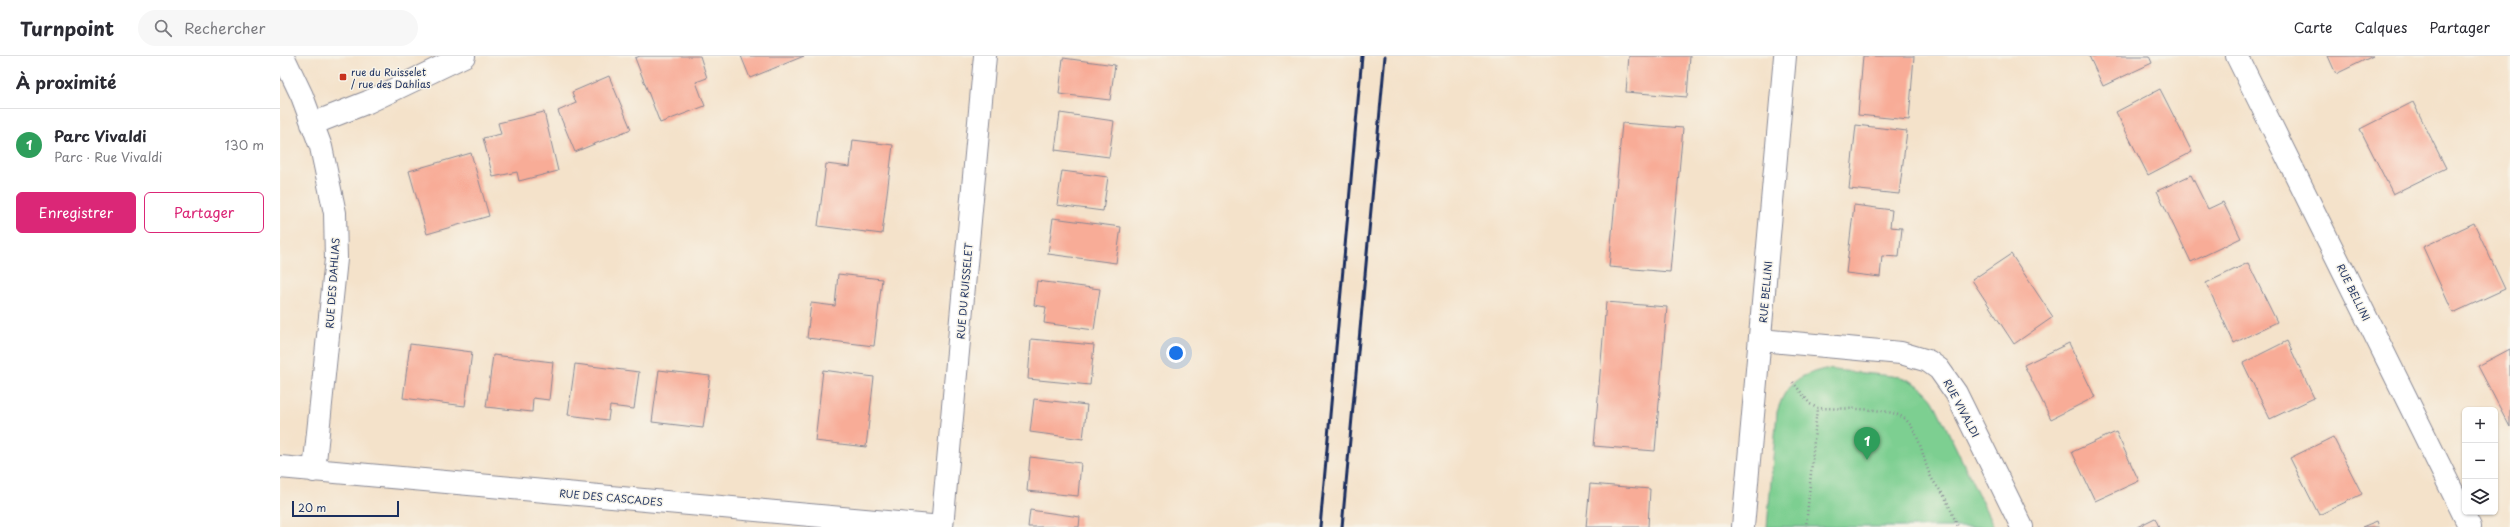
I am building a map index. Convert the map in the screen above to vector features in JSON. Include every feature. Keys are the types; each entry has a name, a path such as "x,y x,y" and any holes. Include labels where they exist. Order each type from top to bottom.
{"street":[{"name":"RUE DES DAHLIAS","path":"283,56 302,96 321,147 335,213 336,252 314,471"},
{"path":"312,124 368,102 464,56"},
{"name":"RUE DU RUISSELET","path":"942,527 986,56"},
{"name":"RUE BELLINI","path":"1743,527 1761,340 1785,56"},
{"name":"RUE BELLINI","path":"2237,56 2470,527"},
{"name":"RUE VIVALDI","path":"1761,340 1901,352 1928,361 1939,369 1956,394 2022,527"},
{"name":"RUE DES CASCADES","path":"280,467 942,527"}],"path":[{"path":"1793,382 1810,404 1817,408 1889,412 1902,417 1912,428 1920,446 1924,464 1933,481 1943,494 1958,527"},
{"path":"1806,527 1817,408"}],"green space":[{"path":"1825,369 1901,377 1915,383 1923,389 1933,400 1994,527 1767,527 1777,412 1780,402 1788,388 1799,378"}],"building":[{"path":"640,56 700,56 707,78 696,82 705,106 660,123 635,58"},
{"path":"741,56 804,56 750,78"},
{"path":"1629,56 1690,56 1687,97 1626,92"},
{"path":"1863,56 1914,56 1909,120 1858,115"},
{"path":"2089,56 2149,56 2152,63 2103,86"},
{"path":"2328,56 2373,56 2336,74"},
{"path":"1063,58 1115,65 1110,100 1059,94"},
{"path":"609,76 631,129 575,152 558,111 576,103 572,92"},
{"path":"2160,89 2192,152 2148,175 2116,112"},
{"path":"2413,102 2446,168 2393,194 2360,129"},
{"path":"544,112 558,171 519,181 517,172 493,177 483,138 501,134 498,123"},
{"path":"1060,113 1114,121 1109,157 1055,150"},
{"path":"1622,123 1683,128 1670,272 1609,267"},
{"path":"1856,125 1907,131 1899,194 1849,189"},
{"path":"853,140 893,145 882,234 818,226 826,164 850,167"},
{"path":"471,153 489,216 427,234 409,171"},
{"path":"1062,171 1108,177 1103,211 1057,205"},
{"path":"2191,175 2208,209 2223,202 2241,238 2191,262 2157,191"},
{"path":"1854,205 1892,210 1890,227 1902,228 1899,257 1882,256 1880,277 1846,273"},
{"path":"1053,218 1121,227 1116,263 1048,254"},
{"path":"2474,223 2505,289 2453,313 2423,247"},
{"path":"2011,254 2053,317 2014,344 1972,280"},
{"path":"2248,263 2277,322 2234,343 2206,283"},
{"path":"838,274 882,279 874,346 807,338 811,303 835,306"},
{"path":"1037,281 1100,289 1094,330 1044,323 1046,307 1034,305"},
{"path":"1606,302 1667,307 1655,451 1594,446"},
{"path":"1031,339 1094,345 1090,385 1028,379"},
{"path":"2287,341 2314,398 2270,419 2243,363"},
{"path":"2069,343 2095,397 2051,419 2024,365"},
{"path":"410,344 472,352 465,406 403,398"},
{"path":"2510,349 2510,427 2478,366"},
{"path":"493,355 553,362 549,400 533,398 532,412 486,407"},
{"path":"575,364 639,372 634,409 610,406 608,420 568,415"},
{"path":"659,370 710,376 703,428 652,422"},
{"path":"823,370 874,377 866,447 815,441"},
{"path":"1034,399 1087,405 1083,439 1030,432"},
{"path":"2116,432 2139,481 2095,501 2072,452"},
{"path":"2333,437 2362,494 2319,515 2290,458"},
{"path":"1030,457 1081,463 1078,496 1027,491"},
{"path":"1590,484 1650,489 1648,527 1586,527"},
{"path":"1030,510 1080,517 1079,527 1028,527"},
{"path":"2155,518 2159,527 2137,527"},
{"path":"2377,521 2379,527 2362,527"}],"railway":[{"path":"1320,527 1362,56"},
{"path":"1342,527 1385,56"}],"place":[{"name":"rue du Ruisselet / rue des Dahlias","path":"343,77"},
{"name":"Parc Vivaldi","path":"1867,460"}]}
